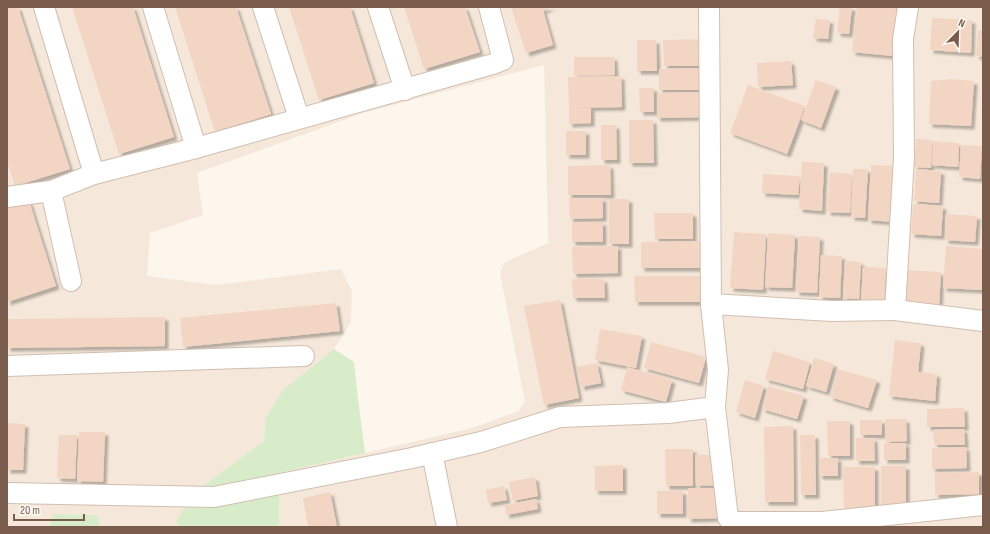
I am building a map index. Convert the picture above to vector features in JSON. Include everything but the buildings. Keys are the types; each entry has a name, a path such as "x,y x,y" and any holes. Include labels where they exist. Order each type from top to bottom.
{"street":[{"path":"44,7 94,174"},
{"path":"153,7 196,148"},
{"path":"263,7 299,118"},
{"path":"378,7 405,90"},
{"path":"7,197 51,191 94,174 196,148 493,64 503,60 489,7"},
{"path":"709,7 711,304 718,370 715,407 728,518 732,522 822,522 876,515 948,510 983,505"},
{"path":"895,310 904,157 903,39 908,7"},
{"path":"51,191 71,281"},
{"path":"711,304 832,311 895,310 983,321"},
{"path":"7,366 304,356"},
{"path":"7,493 214,497 481,442 560,417 668,413 715,407"},
{"path":"432,453 447,527"}],"shaded area":[{"path":"7,7 983,7 983,527 279,527 279,473 472,428 518,411 525,402 500,273 505,262 548,243 544,65 363,113 197,173 203,215 150,233 147,276 216,285 341,269 352,291 351,322 334,349 283,390 265,419 264,441 197,490 177,519 177,527 100,527 98,515 53,514 49,527 7,527"}],"green space":[{"path":"334,349 354,362 365,453 279,473 279,527 177,527 177,519 197,490 264,441 265,419 283,390"},
{"path":"53,514 98,515 100,527 49,527"}]}
